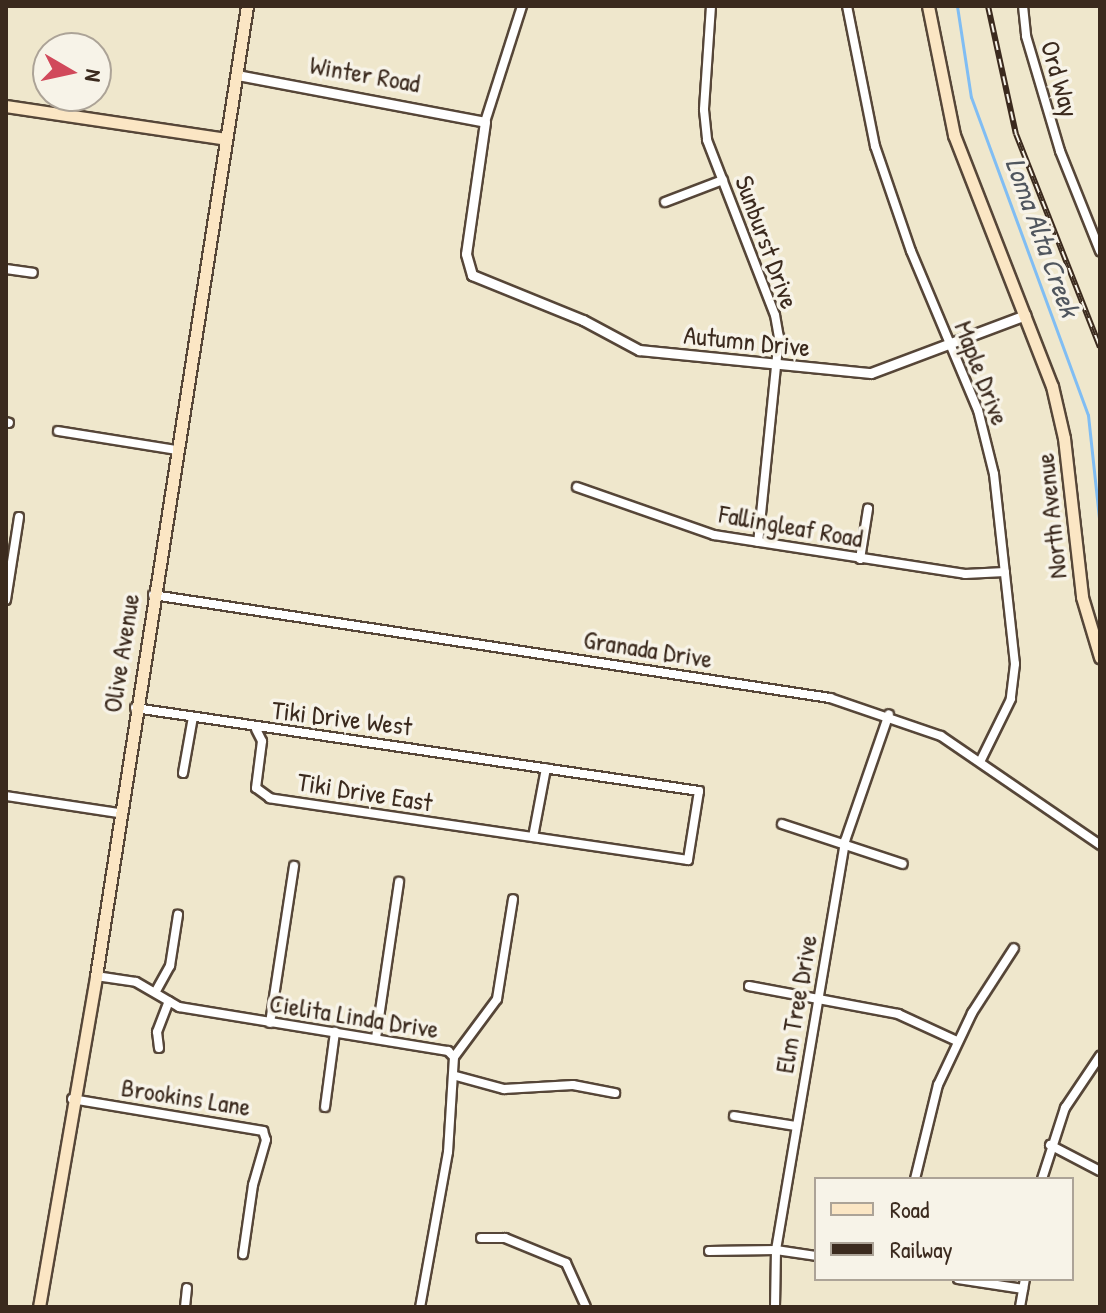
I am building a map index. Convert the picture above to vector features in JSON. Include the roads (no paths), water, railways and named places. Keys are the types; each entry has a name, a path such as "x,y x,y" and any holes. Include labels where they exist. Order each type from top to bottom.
{"main road":[{"name":"Olive Avenue","path":"39,1307 72,1099 96,976 118,813 247,6"},
{"name":"North Avenue","path":"928,6 954,135 1052,386 1064,438 1082,597 1100,657"},
{"path":"6,106 226,139"}],"street":[{"path":"485,122 522,6"},
{"name":"Sunburst Drive","path":"711,6 704,110 707,140 775,315 776,367 758,542"},
{"name":"Maple Drive","path":"847,6 875,146 911,251 951,344 988,444 1015,664 1011,699 981,760"},
{"name":"Ord Way","path":"1023,6 1060,151 1100,251"},
{"name":"Winter Road","path":"237,75 485,122"},
{"name":"Autumn Drive","path":"485,122 466,254 472,275 583,320 639,350 776,367 871,373 1025,315"},
{"path":"665,202 723,180"},
{"path":"6,269 33,273"},
{"path":"58,431 176,450"},
{"name":"Fallingleaf Road","path":"577,487 714,535 965,574 1005,572"},
{"path":"860,559 868,509"},
{"path":"6,600 19,517"},
{"name":"Granada Drive","path":"153,595 830,698 889,714 981,760 1100,845"},
{"name":"Tiki Drive West","path":"135,708 256,729 281,726 699,791 688,860 533,837"},
{"name":"Elm Tree Drive","path":"775,1307 776,1250 845,841 889,714"},
{"path":"183,773 193,717"},
{"name":"Tiki Drive East","path":"256,729 262,741 256,788 262,795 533,837"},
{"path":"533,837 546,768"},
{"path":"6,796 118,813"},
{"path":"782,824 845,841 903,864"},
{"path":"270,1023 294,866"},
{"path":"376,1038 399,882"},
{"path":"454,1057 497,999 513,899"},
{"path":"156,991 170,966 178,915"},
{"path":"915,1177 922,1135 957,1041 1014,948"},
{"name":"Cielita Linda Drive","path":"96,976 136,982 169,1001 270,1023 448,1051 454,1057 456,1076 420,1307"},
{"path":"749,986 898,1014 957,1041"},
{"path":"159,1048 157,1032 169,1001"},
{"path":"325,1107 335,1032"},
{"path":"1042,1177 1050,1145 1065,1108 1100,1056"},
{"path":"456,1076 504,1089 573,1085 615,1093"},
{"name":"Brookins Lane","path":"72,1099 263,1131 266,1140 243,1254"},
{"path":"734,1116 796,1126"},
{"path":"1050,1145 1100,1171"},
{"path":"481,1238 505,1238 566,1263 586,1307"},
{"path":"709,1251 776,1250 814,1256"},
{"path":"971,1281 1023,1289"},
{"path":"1020,1307 1025,1281"},
{"path":"185,1307 187,1288"}],"waterway":[{"name":"Loma Alta Creek","path":"957,6 971,97 1088,415 1100,528"}],"railway":[{"path":"988,6 1016,134 1100,347"}]}
